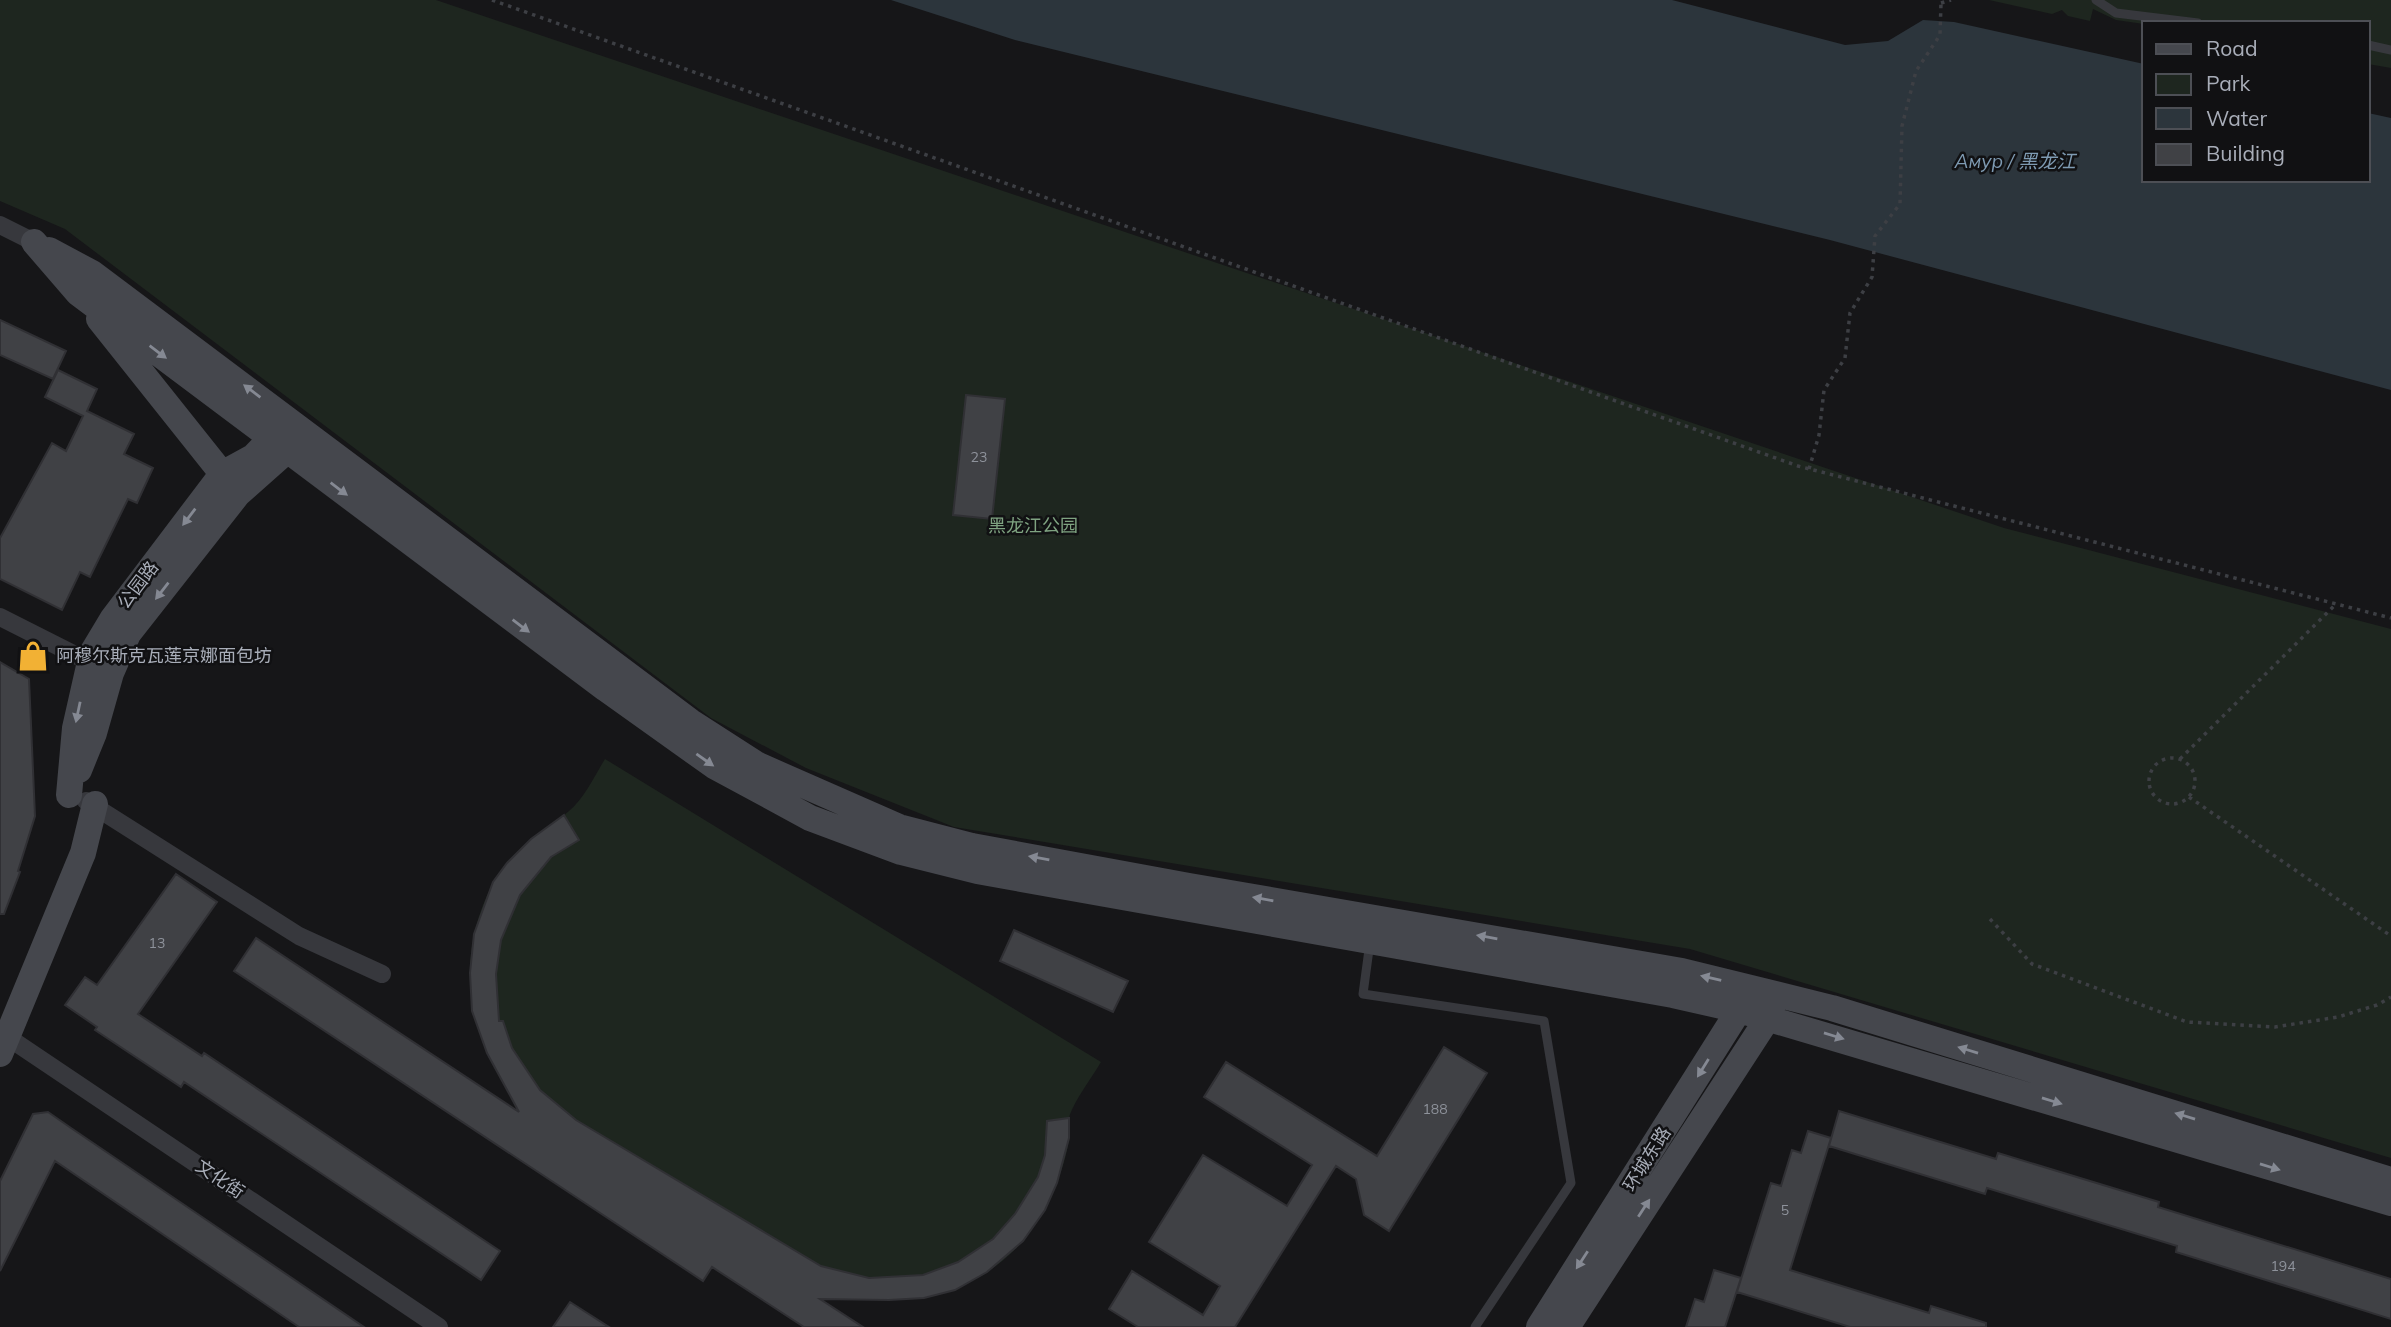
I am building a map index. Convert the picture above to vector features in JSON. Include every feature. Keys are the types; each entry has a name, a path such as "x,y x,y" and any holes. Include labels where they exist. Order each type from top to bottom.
{"street":[{"path":"0,225 92,273 289,435 672,737 759,792 810,818 901,852 977,871 1673,995 1742,998"},
{"path":"34,242 230,484"},
{"path":"78,293 289,435 691,722 758,765 899,827 972,846 1682,971 1742,998 2391,1203"},
{"name":"公园路","path":"289,435 253,457 113,618 100,667 94,733 69,795 94,804 299,936 382,974"},
{"path":"0,617 100,667"},
{"path":"3,1041 83,853 94,804"},
{"name":"环城东路","path":"1539,1327 1742,998"},
{"path":"1772,1006 1832,1008 2391,1180"},
{"name":"环城东路","path":"1567,1327 1772,1006"},
{"name":"文化街","path":"3,1041 439,1327"}],"lane":[{"path":"2096,0 2116,13 2182,21"},
{"path":"2370,45 2391,50"},
{"path":"1370,940 1363,994 1544,1021 1571,1183 1475,1327"}],"path":[{"path":"492,0 1810,469 2391,618"},
{"path":"1810,469 1819,435 1824,390 1845,358 1850,313 1872,277 1875,236 1900,204 1902,126 1916,71 1940,35 1939,1 1951,0"},
{"path":"2180,759 2336,604"},
{"path":"2172,758 2180,759 2195,776 2194,791 2176,805 2161,802 2154,797 2148,783 2152,768 2157,763 2172,758"},
{"path":"2189,797 2391,936"},
{"path":"1990,919 2032,964 2188,1022 2275,1027 2338,1017 2377,1005 2391,997"}],"green space":[{"name":"黑龙江公园","path":"0,0 436,0 2004,528 2391,629 2391,1158 1690,949 954,827 806,768 711,718 65,229 0,201"},
{"path":"1989,0 2391,0 2391,68 2370,64 2370,21 2142,21 2142,24 2116,20 2093,9 2090,21 2068,16 2062,10 2052,14"},
{"path":"605,759 1101,1062 1079,1096 1068,1120 1069,1139 1064,1162 1039,1218 1019,1246 995,1267 968,1283 938,1293 905,1299 835,1295 551,1129 535,1116 513,1090 495,1063 482,1035 474,1006 470,976 472,946 480,915 493,883 508,861 574,806"}],"water":[{"name":"Амур / 黑龙江","path":"891,0 1672,0 1845,45 1888,41 1923,20 1954,22 2142,64 2142,182 2370,182 2370,113 2391,118 2391,390 1830,240 1015,40"}],"building":[{"path":"0,320 66,351 53,379 0,355"},
{"path":"58,370 97,389 87,411 134,434 124,454 153,468 137,503 128,499 90,577 80,572 62,610 0,579 0,538 52,443 66,451 83,416 45,397"},
{"path":"966,395 1005,399 992,519 953,515"},
{"path":"0,662 29,679 35,816 18,871 20,872 4,914 0,914"},
{"path":"564,815 579,840 551,857 520,895 501,940 496,974 499,1021 503,1021 512,1048 540,1090 576,1120 821,1266 869,1278 923,1275 958,1262 993,1239 1015,1214 1038,1177 1045,1155 1047,1121 1069,1118 1069,1138 1057,1183 1045,1210 1023,1241 987,1272 955,1290 924,1298 820,1299 863,1327 804,1327 712,1267 703,1281 234,971 256,938 519,1112 487,1053 472,1011 470,973 474,934 493,882 507,863 531,839"},
{"path":"176,874 217,902 138,1014 202,1056 204,1053 500,1251 481,1280 184,1082 181,1087 95,1030 97,1027 65,1005 85,977 97,985"},
{"path":"1014,930 1128,981 1113,1012 1000,961"},
{"path":"1444,1047 1487,1073 1389,1231 1364,1215 1356,1179 1336,1166 1235,1327 1138,1327 1109,1309 1132,1271 1203,1315 1220,1286 1149,1242 1203,1155 1287,1206 1312,1165 1204,1097 1226,1062 1377,1156"},
{"path":"1839,1111 1996,1159 1998,1153 2159,1202 2158,1207 2391,1279 2391,1319 2176,1252 2177,1246 1987,1188 1985,1194 1829,1146"},
{"path":"48,1112 364,1327 299,1327 55,1161 0,1271 0,1181 33,1114"},
{"path":"1808,1131 1831,1138 1790,1270 1929,1313 1931,1306 1986,1323 1986,1327 1850,1327 1737,1292 1771,1183 1781,1186 1792,1150 1801,1153"},
{"path":"1714,1270 1741,1278 1725,1327 1686,1327 1695,1299 1704,1302"},
{"path":"570,1302 609,1327 553,1327"}],"place":[{"name":"阿穆尔斯克瓦莲京娜面包坊","path":"33,656"}]}
